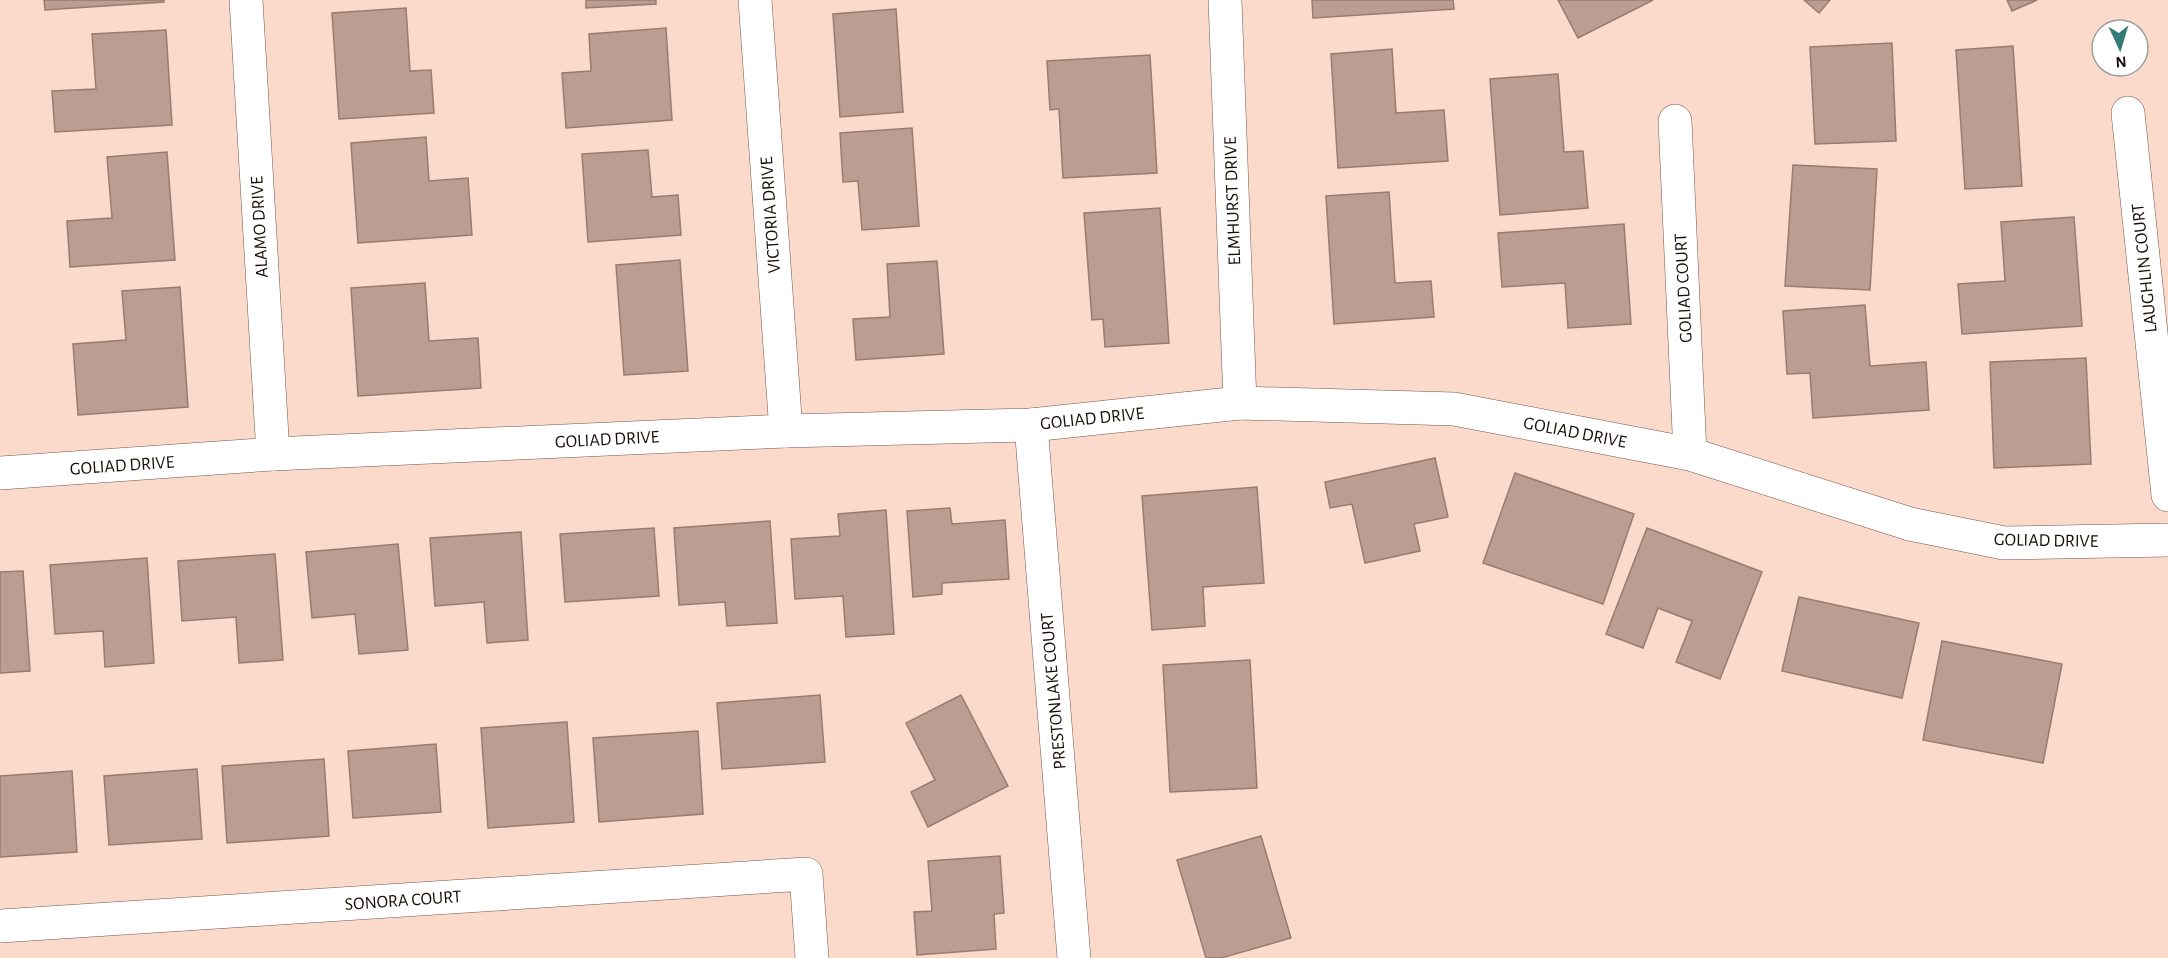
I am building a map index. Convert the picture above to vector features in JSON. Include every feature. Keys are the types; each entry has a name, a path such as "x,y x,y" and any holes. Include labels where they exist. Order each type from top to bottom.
{"street":[{"name":"ALAMO DRIVE","path":"246,0 273,454"},
{"name":"VICTORIA DRIVE","path":"755,0 786,431"},
{"name":"ELMHURST DRIVE","path":"1225,0 1240,403"},
{"name":"LAUGHLIN COURT","path":"2128,113 2168,495"},
{"name":"GOLIAD COURT","path":"1675,121 1690,454"},
{"name":"GOLIAD DRIVE","path":"0,473 273,454 786,431 1032,425 1240,403 1454,409 1690,454 1910,524 2004,543 2168,540"},
{"name":"PRESTONLAKE COURT","path":"1032,425 1074,958"},
{"name":"SONORA COURT","path":"0,926 806,874 812,958"}],"building":[{"path":"44,0 164,0 164,2 45,10"},
{"path":"586,0 656,0 656,4 586,8"},
{"path":"1312,0 1453,0 1454,9 1313,18"},
{"path":"1558,0 1653,0 1578,38"},
{"path":"1804,0 1830,0 1819,13"},
{"path":"2007,0 2037,0 2012,11"},
{"path":"406,8 410,71 431,70 434,113 339,119 332,13"},
{"path":"896,9 903,112 840,117 833,14"},
{"path":"666,28 672,120 566,128 562,73 591,71 589,34"},
{"path":"166,30 172,125 55,132 52,91 96,89 92,34"},
{"path":"1892,43 1896,141 1815,144 1810,47"},
{"path":"2013,46 2022,186 1965,189 1956,50"},
{"path":"1392,49 1396,113 1444,110 1448,161 1338,168 1331,54"},
{"path":"1150,55 1157,173 1063,178 1059,109 1050,110 1047,61"},
{"path":"1558,74 1564,152 1583,151 1588,208 1500,215 1490,79"},
{"path":"912,128 919,226 862,230 858,181 843,182 840,133"},
{"path":"426,137 429,181 468,178 472,235 358,243 351,143"},
{"path":"648,150 652,197 678,195 681,235 588,242 582,154"},
{"path":"167,152 175,260 70,267 67,221 112,218 107,157"},
{"path":"1793,165 1877,169 1870,290 1785,286"},
{"path":"1389,192 1395,283 1431,281 1434,317 1334,324 1326,196"},
{"path":"1160,208 1169,343 1105,347 1103,319 1092,320 1084,213"},
{"path":"2074,217 2082,326 1962,334 1958,284 2005,281 2001,222"},
{"path":"1624,224 1631,324 1568,328 1565,283 1502,287 1498,233"},
{"path":"680,260 688,371 624,375 616,265"},
{"path":"937,261 944,354 856,360 853,319 890,317 887,264"},
{"path":"425,283 429,341 478,338 481,388 358,396 351,288"},
{"path":"180,287 188,407 78,415 73,344 126,340 122,291"},
{"path":"1865,305 1870,366 1926,362 1929,410 1813,418 1810,373 1787,374 1783,311"},
{"path":"2086,358 2091,464 1994,468 1990,362"},
{"path":"1435,458 1448,517 1414,524 1420,551 1365,563 1352,504 1330,508 1325,482"},
{"path":"1515,473 1634,514 1603,604 1483,563"},
{"path":"1257,487 1264,583 1203,587 1205,626 1152,630 1142,496"},
{"path":"950,508 952,524 1005,520 1009,579 942,583 942,594 913,597 907,511"},
{"path":"886,510 894,634 846,637 843,596 795,599 791,539 840,536 838,514"},
{"path":"770,521 777,623 727,626 725,602 679,605 674,528"},
{"path":"654,528 659,596 565,602 560,534"},
{"path":"1647,528 1762,572 1720,679 1676,662 1692,621 1658,608 1643,648 1606,634"},
{"path":"521,532 528,640 487,643 484,602 435,606 430,538"},
{"path":"398,544 408,650 359,654 355,614 312,618 306,552"},
{"path":"275,554 283,660 239,663 236,617 182,621 178,561"},
{"path":"147,558 154,663 105,667 103,631 55,634 50,565"},
{"path":"23,571 30,671 0,673 0,572"},
{"path":"1799,597 1919,623 1902,698 1782,671"},
{"path":"1942,641 2062,664 2043,763 1923,740"},
{"path":"1250,660 1257,788 1170,792 1163,665"},
{"path":"820,695 825,762 722,769 717,703"},
{"path":"961,695 1008,786 928,827 911,792 935,780 906,723"},
{"path":"567,722 574,822 488,828 481,728"},
{"path":"698,731 703,814 599,822 593,738"},
{"path":"436,744 441,812 353,818 348,751"},
{"path":"324,759 329,836 227,843 222,766"},
{"path":"197,769 202,839 109,845 104,776"},
{"path":"72,771 77,852 0,857 0,776"},
{"path":"1261,836 1291,938 1221,958 1206,958 1177,860"},
{"path":"1000,856 1004,913 994,914 996,949 917,955 914,912 932,911 928,861"}]}
